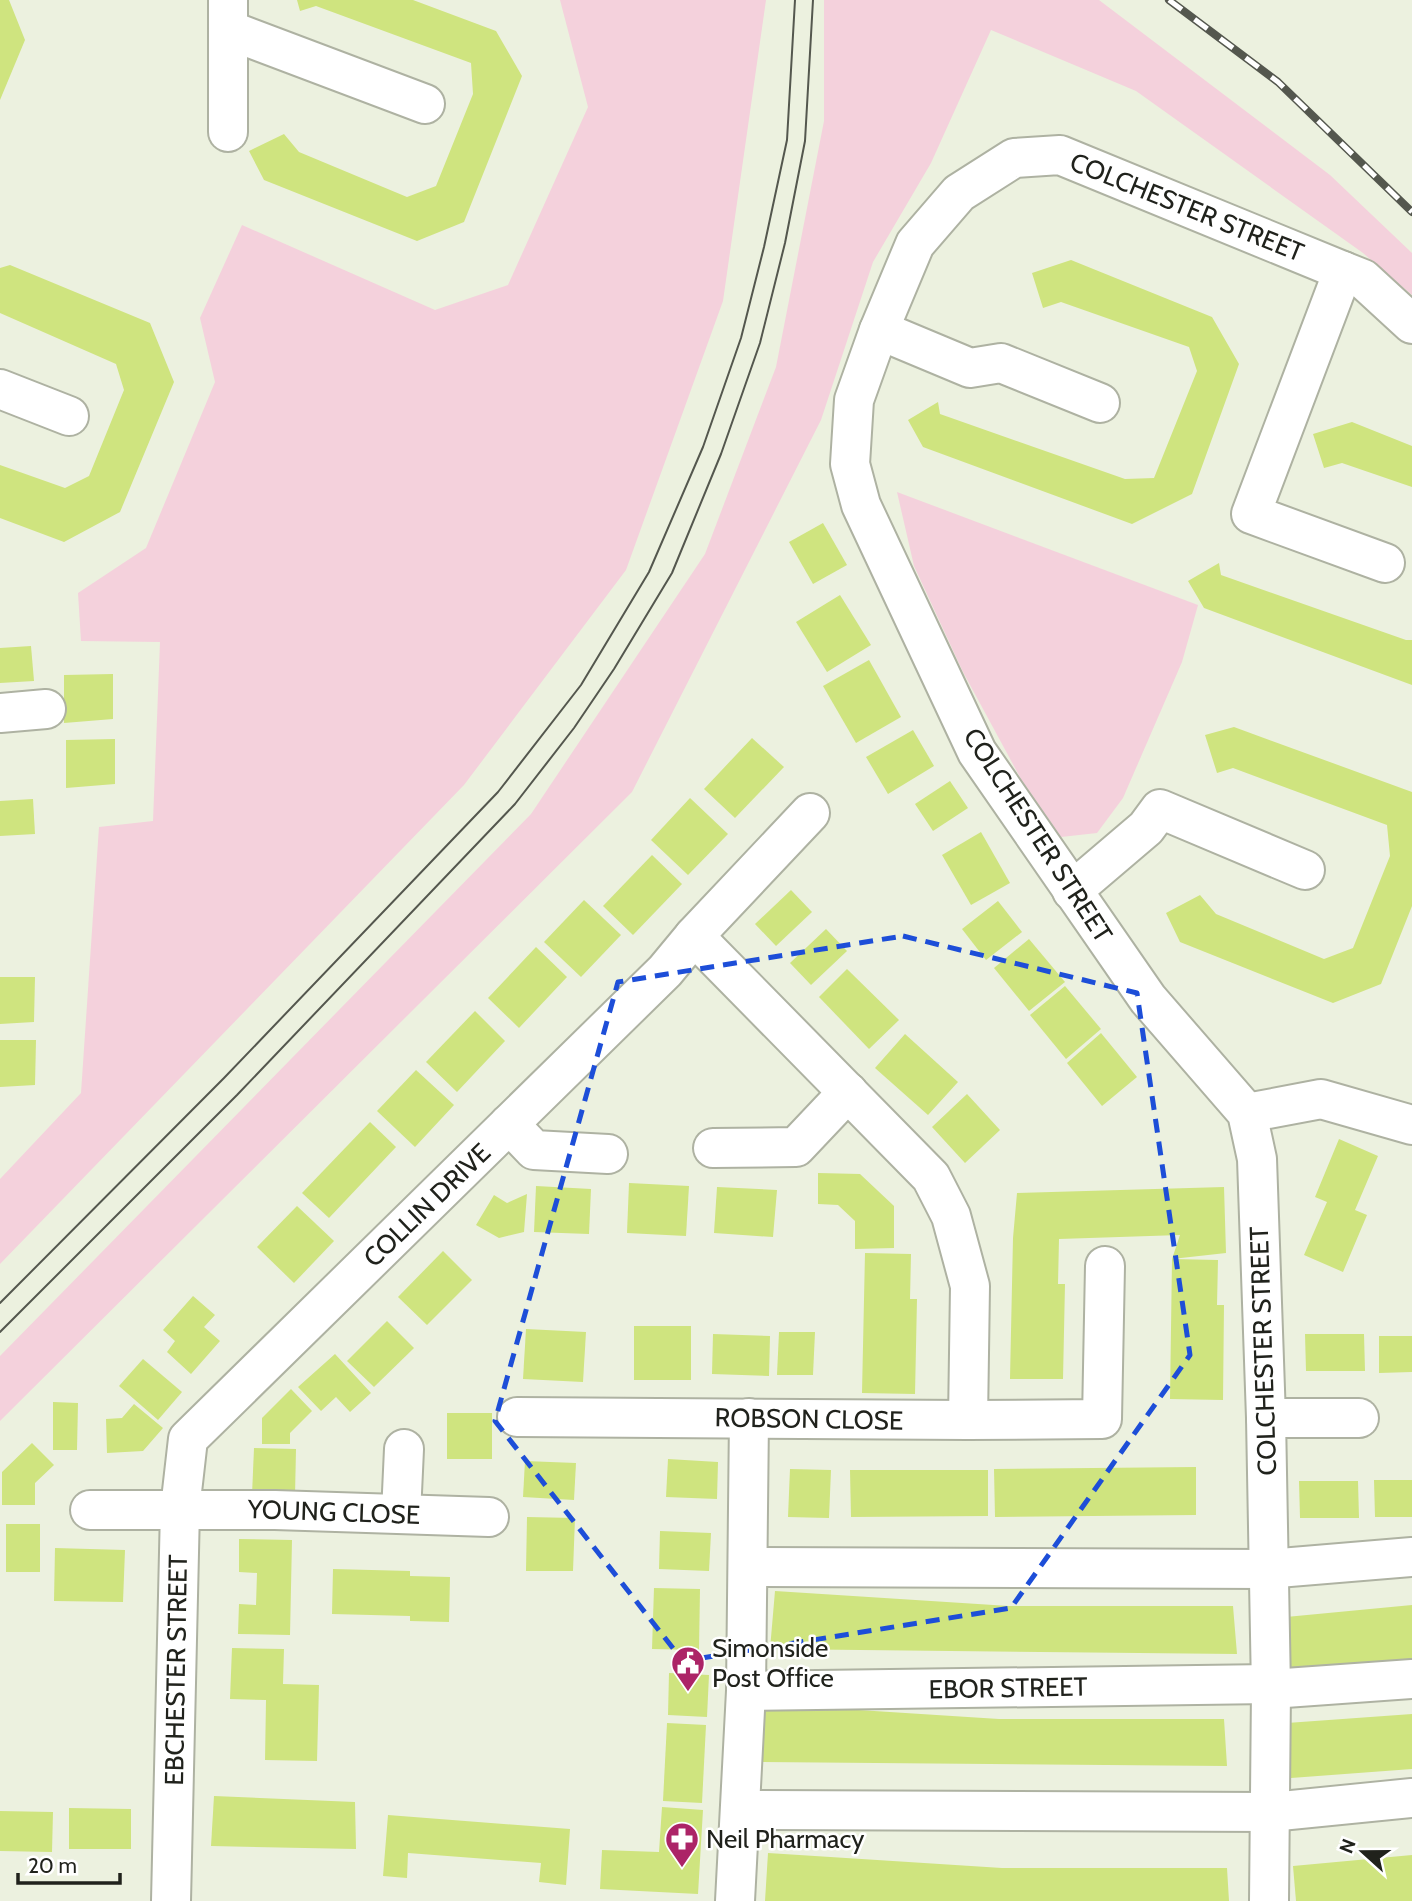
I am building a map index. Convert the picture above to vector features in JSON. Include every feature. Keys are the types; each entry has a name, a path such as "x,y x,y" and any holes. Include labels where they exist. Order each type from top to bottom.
{"street":[{"path":"228,132 229,15 425,104"},
{"name":"COLCHESTER STREET","path":"1269,1901 1271,1687 1266,1418 1257,1160 1247,1112 1147,999 977,752 861,505 850,464 853,400 915,244 959,193 1014,158 1060,155 1363,279 1412,324"},
{"path":"1343,271 1251,514 1385,563"},
{"path":"879,330 970,368 1001,363 1100,403"},
{"path":"0,389 69,415"},
{"path":"0,713 46,709"},
{"path":"1072,891 1146,828 1160,809 1305,870"},
{"name":"COLLIN DRIVE","path":"188,1439 665,971 694,936 810,813"},
{"path":"694,936 932,1177 951,1216 971,1286 968,1420"},
{"path":"713,1148 796,1147 848,1092"},
{"path":"1247,1112 1321,1099 1412,1125"},
{"path":"509,1124 534,1150 608,1153"},
{"name":"ROBSON CLOSE","path":"517,1417 1102,1419 1105,1266"},
{"path":"735,1901 746,1691 750,1418"},
{"path":"1266,1418 1359,1418"},
{"name":"EBCHESTER STREET","path":"171,1901 180,1509 188,1439"},
{"path":"401,1514 404,1449"},
{"name":"YOUNG CLOSE","path":"90,1510 180,1509 489,1517"},
{"path":"748,1567 1267,1569 1412,1558"},
{"name":"EBOR STREET","path":"746,1691 1271,1687 1412,1679"},
{"path":"740,1810 1270,1812 1412,1798"}],"highlighted area":[{"path":"903,936 1137,993 1190,1355 1011,1608 683,1661 495,1421 618,982"}],"shaded area":[{"path":"560,0 766,0 723,301 626,570 464,785 0,1264 0,1179 81,1093 99,827 153,821 160,642 81,641 78,593 146,548 215,382 200,318 242,225 435,310 508,285 588,107"},
{"path":"824,0 1099,0 1330,175 1412,253 1412,295 1363,253 1136,91 991,30 931,163 873,262 821,420 632,792 0,1421 0,1356 531,814 705,554 776,367 824,121"},
{"path":"897,492 1198,605 1182,662 1123,798 1097,833 1061,837 1021,779 963,672 914,566"}],"building":[{"path":"0,0 9,0 25,40 0,100"},
{"path":"297,0 413,0 496,31 522,76 464,222 417,241 264,180 249,151 284,134 299,152 407,197 436,186 473,94 471,63 316,6 300,11"},
{"path":"1071,260 1212,317 1239,364 1192,494 1132,524 923,447 908,420 938,402 940,414 1125,479 1154,478 1197,371 1189,347 1061,302 1043,308 1032,273"},
{"path":"10,265 150,323 174,382 120,512 64,542 0,518 0,465 65,488 89,476 124,390 116,364 0,313 0,268"},
{"path":"1352,422 1412,446 1412,487 1342,463 1324,468 1313,434"},
{"path":"823,523 847,565 813,584 789,542"},
{"path":"1219,563 1221,575 1412,640 1412,685 1204,608 1188,581"},
{"path":"840,595 871,645 827,672 796,622"},
{"path":"31,646 34,681 0,683 0,648"},
{"path":"869,660 901,717 856,743 823,686"},
{"path":"113,674 113,719 64,723 64,675"},
{"path":"1234,727 1412,792 1412,906 1381,984 1333,1003 1180,942 1166,913 1200,895 1216,914 1324,959 1353,948 1390,856 1387,825 1233,768 1217,773 1205,735"},
{"path":"913,730 934,766 888,794 866,757"},
{"path":"752,738 784,767 735,818 704,789"},
{"path":"115,739 115,784 66,788 66,740"},
{"path":"950,781 968,808 933,831 915,804"},
{"path":"690,798 728,834 688,875 651,840"},
{"path":"33,799 35,834 0,836 0,801"},
{"path":"981,832 1010,883 971,905 942,855"},
{"path":"652,855 682,884 633,935 603,906"},
{"path":"791,890 812,912 776,946 755,924"},
{"path":"584,900 621,935 581,977 544,942"},
{"path":"998,901 1022,932 986,960 962,929"},
{"path":"826,929 847,951 811,985 790,963"},
{"path":"1029,939 1065,982 1029,1011 994,968"},
{"path":"536,947 567,977 519,1028 488,998"},
{"path":"847,969 899,1020 869,1049 819,997"},
{"path":"0,977 35,977 34,1022 0,1024"},
{"path":"1065,986 1101,1029 1066,1059 1030,1015"},
{"path":"475,1011 505,1041 457,1092 426,1062"},
{"path":"1101,1033 1137,1077 1102,1106 1067,1063"},
{"path":"905,1034 958,1082 928,1115 875,1068"},
{"path":"0,1040 36,1040 35,1085 0,1087"},
{"path":"416,1070 454,1105 415,1147 377,1111"},
{"path":"967,1094 1000,1130 965,1163 932,1127"},
{"path":"370,1122 396,1147 329,1218 302,1193"},
{"path":"1339,1139 1378,1156 1355,1210 1367,1215 1343,1272 1304,1255 1327,1202 1315,1197"},
{"path":"818,1173 860,1174 894,1206 894,1248 855,1249 855,1221 838,1205 818,1204"},
{"path":"629,1183 689,1186 686,1236 627,1233"},
{"path":"536,1186 591,1189 589,1234 534,1232"},
{"path":"717,1187 777,1190 773,1237 714,1233"},
{"path":"1224,1187 1226,1253 1172,1259 1180,1235 1059,1239 1058,1284 1065,1284 1063,1379 1010,1379 1013,1238 1017,1193"},
{"path":"527,1194 524,1232 499,1238 476,1225 494,1195 507,1203"},
{"path":"297,1206 334,1241 294,1283 257,1247"},
{"path":"443,1251 472,1280 427,1325 398,1297"},
{"path":"865,1253 911,1254 910,1299 917,1299 915,1394 862,1393"},
{"path":"1172,1259 1218,1260 1217,1305 1224,1305 1223,1400 1170,1399"},
{"path":"193,1296 215,1315 204,1327 220,1341 191,1374 167,1352 175,1341 163,1330"},
{"path":"387,1321 414,1348 374,1387 347,1361"},
{"path":"634,1326 691,1326 691,1380 634,1380"},
{"path":"526,1329 586,1332 583,1382 523,1379"},
{"path":"779,1332 815,1332 813,1375 777,1375"},
{"path":"713,1334 770,1336 769,1376 712,1374"},
{"path":"1305,1334 1364,1334 1365,1371 1306,1371"},
{"path":"1379,1336 1412,1336 1412,1372 1379,1373"},
{"path":"335,1354 371,1393 350,1412 336,1397 321,1411 298,1387"},
{"path":"143,1359 182,1392 158,1420 119,1386"},
{"path":"291,1389 312,1411 290,1433 290,1444 262,1444 262,1418"},
{"path":"53,1402 78,1403 77,1450 53,1450"},
{"path":"134,1404 163,1428 143,1451 107,1453 106,1419 122,1418"},
{"path":"447,1413 492,1413 492,1459 447,1459"},
{"path":"32,1443 54,1465 35,1483 35,1505 2,1505 2,1472"},
{"path":"254,1448 296,1449 295,1496 252,1495"},
{"path":"668,1459 718,1462 717,1499 666,1497"},
{"path":"525,1461 576,1463 574,1500 523,1497"},
{"path":"1196,1467 1196,1515 995,1517 994,1469"},
{"path":"790,1469 831,1470 829,1518 788,1517"},
{"path":"850,1470 988,1470 988,1516 851,1517"},
{"path":"1374,1480 1412,1480 1412,1517 1375,1517"},
{"path":"1299,1481 1358,1481 1359,1518 1300,1518"},
{"path":"527,1517 575,1518 573,1571 526,1571"},
{"path":"6,1524 40,1524 40,1572 6,1572"},
{"path":"660,1531 711,1533 709,1571 659,1569"},
{"path":"239,1539 292,1540 290,1635 238,1634 239,1604 256,1605 257,1573 239,1572"},
{"path":"55,1548 125,1550 123,1602 54,1601"},
{"path":"333,1569 410,1571 410,1576 450,1577 449,1622 410,1621 410,1616 332,1614"},
{"path":"654,1588 700,1589 699,1650 652,1649"},
{"path":"775,1591 1009,1606 1233,1606 1237,1654 770,1649"},
{"path":"1412,1605 1412,1659 1291,1670 1286,1617"},
{"path":"232,1648 284,1649 283,1684 319,1685 317,1761 265,1760 266,1700 230,1699"},
{"path":"669,1673 709,1675 707,1717 668,1715"},
{"path":"765,1704 999,1719 1224,1719 1227,1766 761,1762"},
{"path":"1412,1714 1412,1769 1291,1778 1287,1723"},
{"path":"667,1723 706,1725 702,1803 663,1801"},
{"path":"214,1796 355,1802 356,1849 211,1846"},
{"path":"662,1807 703,1810 698,1894 600,1889 602,1850 659,1852"},
{"path":"69,1808 131,1809 131,1849 69,1849"},
{"path":"0,1811 53,1812 52,1852 0,1851"},
{"path":"388,1815 570,1829 566,1885 539,1882 541,1863 408,1853 407,1878 383,1876"},
{"path":"768,1853 1002,1868 1227,1868 1229,1901 765,1901"},
{"path":"1412,1855 1412,1901 1296,1901 1293,1866"}],"tram line":[{"path":"0,1303 224,1078 498,792 581,685 649,572 703,447 741,338 787,140 795,0"},
{"path":"0,1332 237,1095 515,804 574,728 614,669 672,573 721,454 760,343 785,243 805,141 813,0"}],"railway":[{"path":"1169,0 1278,82 1412,212"}],"place":[{"name":"Simonside Post Office","path":"688,1693"},
{"name":"Neil Pharmacy","path":"682,1869"}]}
